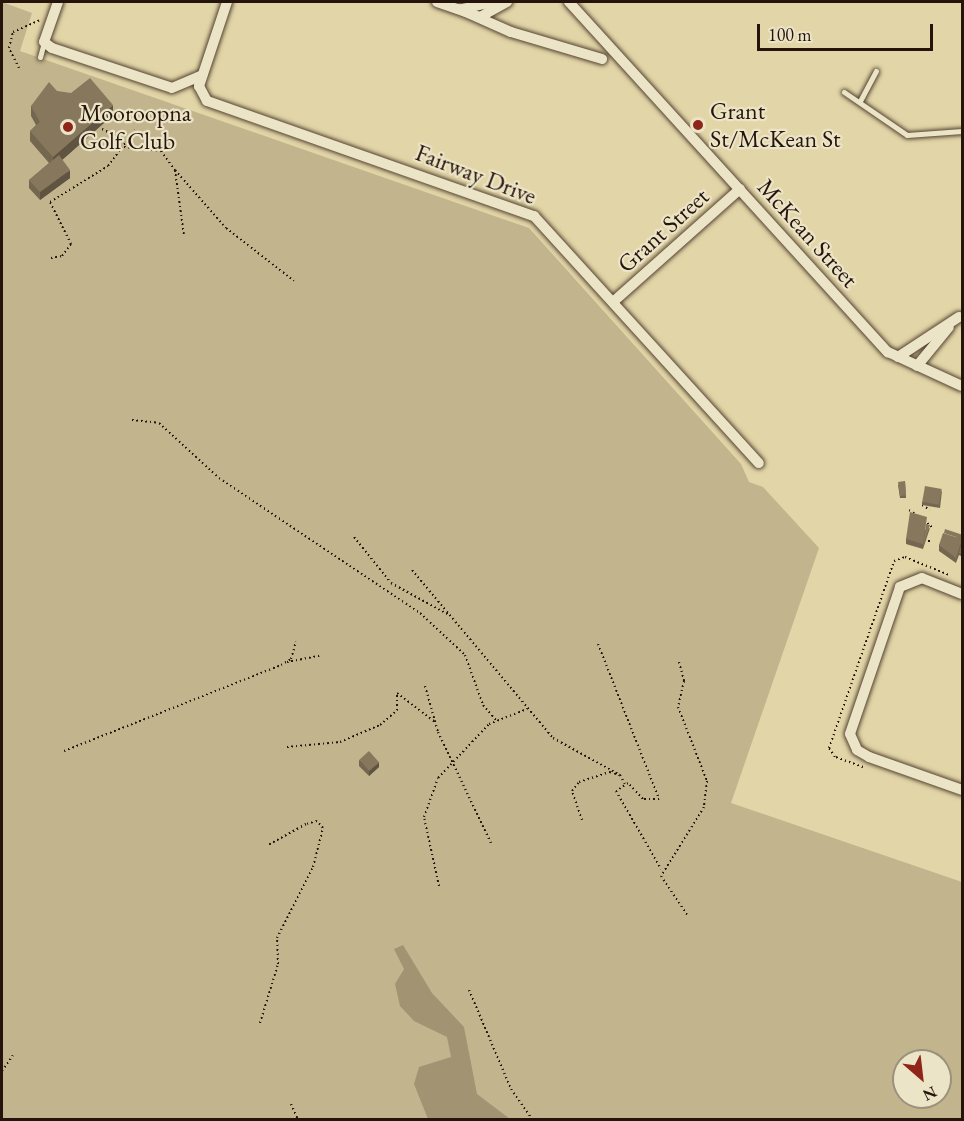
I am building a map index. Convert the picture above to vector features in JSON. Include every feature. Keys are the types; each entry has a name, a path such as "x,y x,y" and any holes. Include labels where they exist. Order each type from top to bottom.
{"street":[{"path":"58,2 44,42 172,88 201,80 228,2"},
{"path":"437,2 482,17 507,2"},
{"path":"459,9 492,2"},
{"name":"McKean Street","path":"569,2 898,357 963,386"},
{"path":"459,9 504,30 602,59"},
{"name":"Fairway Drive","path":"201,80 210,102 531,213 759,464"},
{"name":"Grant Street","path":"614,302 740,189"},
{"path":"898,357 961,316"},
{"path":"916,366 961,316"},
{"path":"963,594 921,578 900,587 850,734 857,750 869,757 963,789"}],"lane":[{"path":"40,57 44,42"},
{"path":"860,101 876,71"},
{"path":"844,92 907,135 963,131"}],"path":[{"path":"19,68 9,48 13,32 53,18"},
{"path":"102,129 127,141"},
{"path":"51,258 63,256 71,243 50,202 76,181 105,168 124,147 135,130"},
{"path":"124,147 161,151 232,234 294,281"},
{"path":"175,170 184,236"},
{"path":"132,420 159,423 219,478 420,613 465,655 483,705 496,720"},
{"path":"922,505 930,510"},
{"path":"909,510 933,528"},
{"path":"920,518 932,520"},
{"path":"354,537 391,584 452,617"},
{"path":"875,771 829,751 894,561 905,557 954,578"},
{"path":"412,570 553,738 620,775 625,784 650,802 659,799 598,644"},
{"path":"64,751 109,738 281,665 291,659 296,642"},
{"path":"281,665 319,657"},
{"path":"661,869 704,807 707,781 678,707 684,681 679,662"},
{"path":"425,686 435,722 491,843"},
{"path":"287,747 340,742 380,725 397,710 396,693 435,722"},
{"path":"439,886 424,817 438,778 452,760 496,720 527,709"},
{"path":"582,820 572,791 579,782 602,772 620,775"},
{"path":"625,784 616,791 620,800 688,916"},
{"path":"260,1023 278,964 277,938 313,867 323,828 317,821 306,824 268,845"},
{"path":"469,990 512,1089 533,1119"},
{"path":"2,1071 13,1055"},
{"path":"291,1104 298,1119"}],"shaded area":[{"name":"Mooroopna Golf Club","path":"2,2 32,13 20,51 529,228 741,464 749,482 763,487 819,548 731,803 962,882 962,1119 2,1119"},
{"path":"403,945 432,993 464,1027 477,1094 510,1119 428,1119 414,1084 419,1067 451,1057 447,1037 414,1021 400,1006 395,984 404,969 394,949"}],"building":[{"name":"Mooroopna Golf Club","path":"90,78 113,105 53,157 30,131 40,122 31,106 49,82 57,91 71,93"},
{"path":"59,155 70,170 40,192 29,180"},
{"path":"905,481 906,495 900,496 898,482"},
{"path":"925,486 942,489 939,505 922,502"},
{"path":"910,512 927,517 923,544 906,539"},
{"path":"926,524 930,525 923,546"},
{"path":"945,529 963,535 962,542 962,539 944,533"},
{"path":"943,533 962,539 956,558 939,545"},
{"path":"963,543 963,554 959,553"},
{"path":"369,751 379,762 369,771 359,760"}],"place":[{"name":"Grant St/McKean St","path":"698,125"},
{"name":"Mooroopna Golf Club","path":"68,127"}]}
